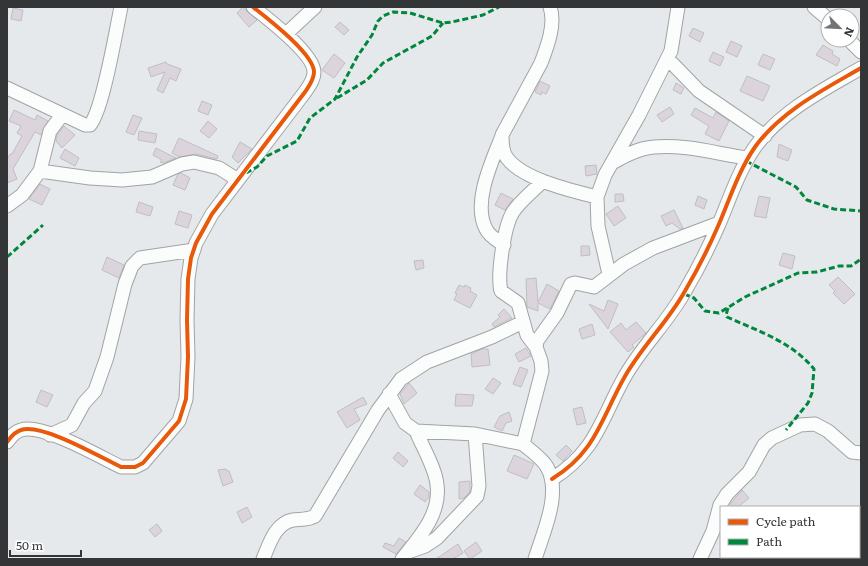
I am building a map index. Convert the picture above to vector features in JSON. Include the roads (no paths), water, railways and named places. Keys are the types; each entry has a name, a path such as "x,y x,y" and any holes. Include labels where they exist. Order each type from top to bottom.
{"street":[{"path":"7,88 86,126 93,122 109,66 121,7"},
{"path":"7,442 14,433 25,429 50,434 121,467 129,469 135,467 148,458 179,421 186,399 188,356 188,279 194,250 212,214 311,82 314,70 287,33 253,7"},
{"path":"287,33 315,7"},
{"path":"504,245 486,229 482,212 487,171 502,134 541,64 552,20 550,7"},
{"path":"609,274 598,226 597,197 605,175 614,162 668,59 674,43 678,7"},
{"path":"668,59 699,91 764,136"},
{"path":"552,479 574,462 598,433 628,371 641,351 684,294 719,223 748,158 764,136 797,107 861,68"},
{"path":"7,206 22,195 40,171 50,131 62,115"},
{"path":"502,134 502,145 507,159 543,181 597,197"},
{"path":"614,162 639,150 653,147 684,148 748,158"},
{"path":"40,171 90,178 122,180 152,177 182,164 194,162 219,168 238,180"},
{"path":"523,444 542,371 541,361 536,347 527,335 518,302 504,294 500,287 504,245 508,223 514,211 543,181"},
{"path":"536,347 537,341 557,313 570,284 576,283 594,287 609,274 653,248 719,223"},
{"path":"50,434 72,425 84,403 95,391 107,357 125,284 136,261 140,258 194,250"},
{"path":"263,559 274,535 281,526 287,522 315,516 389,394 401,379 427,362 492,337 523,322"},
{"path":"389,394 405,423 416,430 475,434 523,444 544,463 552,479 549,519 535,559"},
{"path":"700,559 713,531 720,505 727,494 749,472 764,445 772,438 800,425 815,424 828,431 852,452 861,453"},
{"path":"405,555 433,515 438,494 435,476 416,430"},
{"path":"405,555 425,546 437,538 477,496 479,486 475,434"}]}
